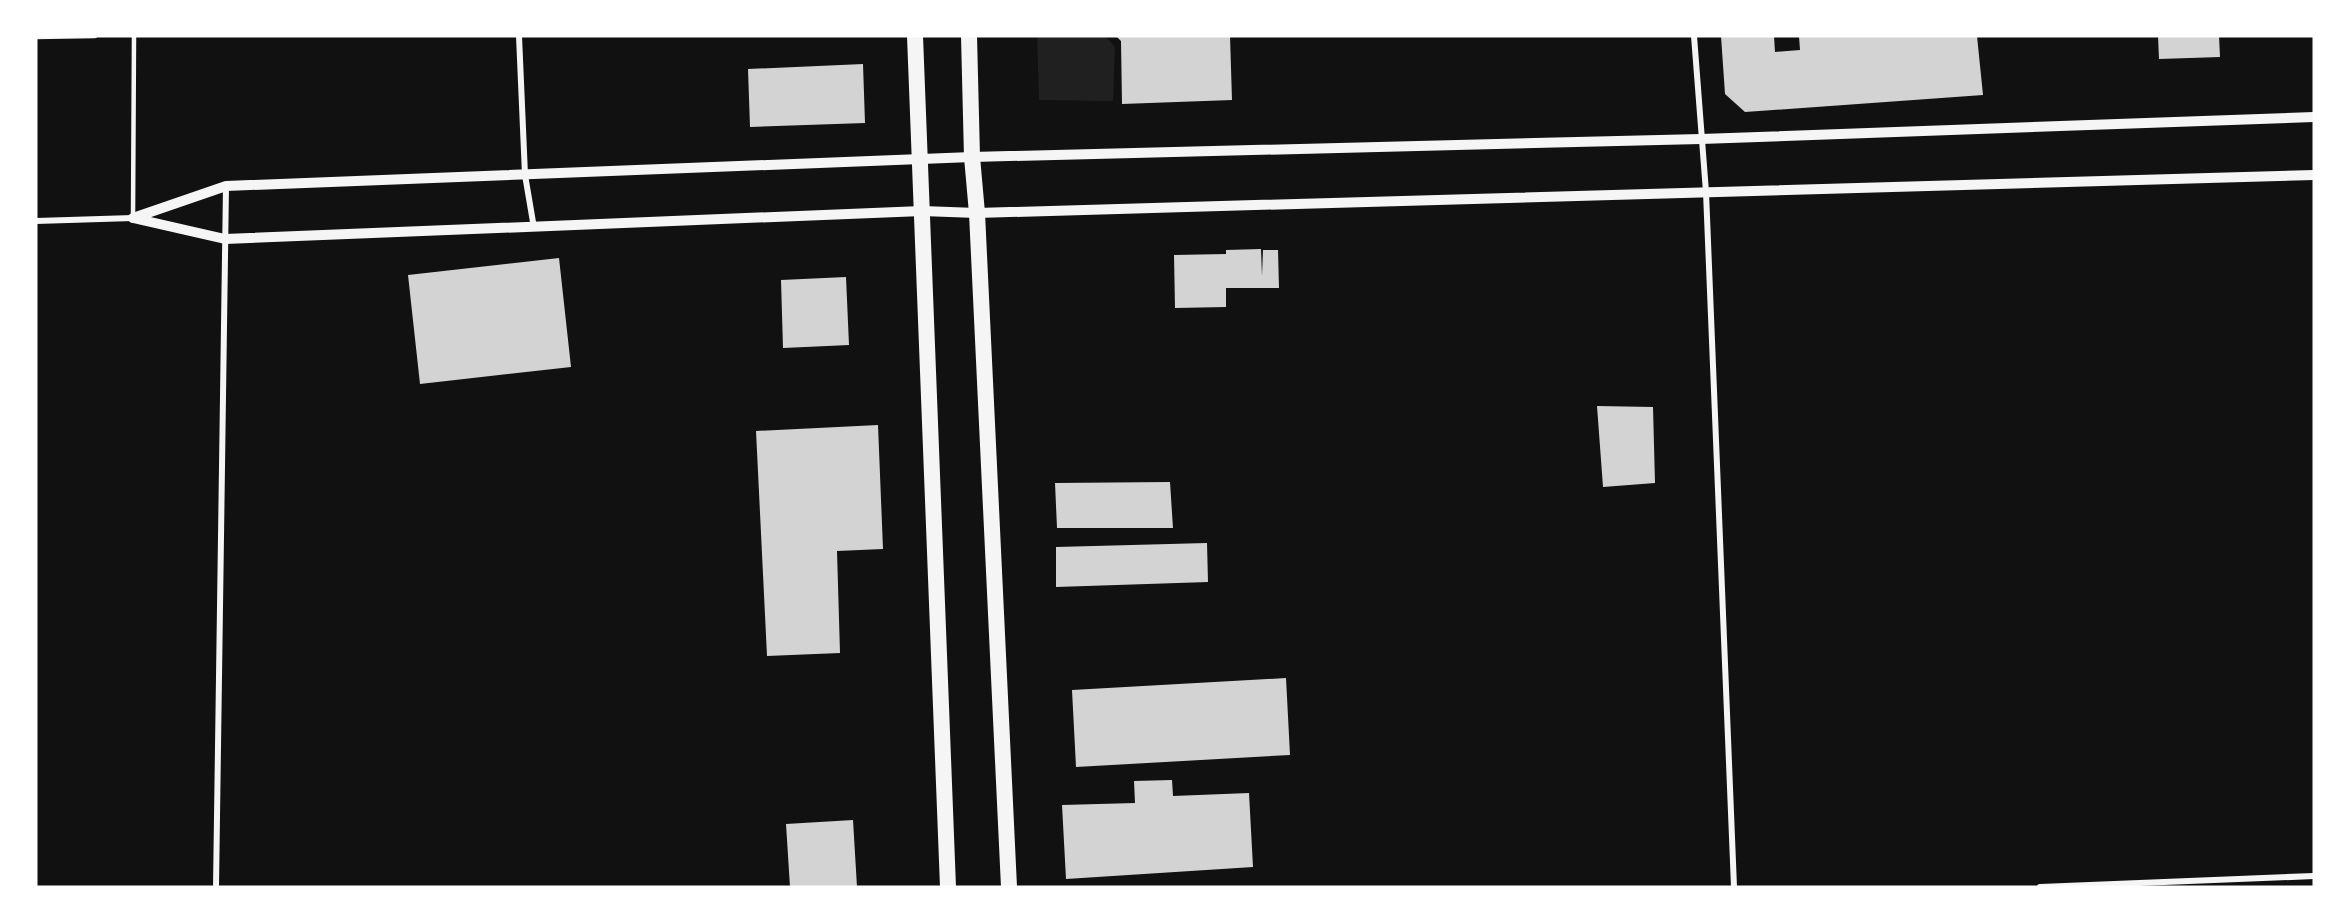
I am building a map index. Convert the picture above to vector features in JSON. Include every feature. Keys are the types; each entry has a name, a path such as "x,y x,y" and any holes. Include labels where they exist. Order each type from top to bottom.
{"highway":[{"path":"915,36 948,887"},
{"path":"969,36 972,157 977,213 1010,887"}],"street":[{"path":"519,36 525,175 534,228"},
{"path":"1694,36 1706,192 1734,887"},
{"path":"133,218 226,186 972,157 1701,140 2314,117"},
{"path":"36,221 133,218 225,239 922,211 977,213 2314,175"},
{"path":"216,887 226,186"},
{"path":"2040,887 2314,876"}],"lane":[{"path":"36,37 95,36"},
{"path":"133,218 134,36"}],"shaded area":[{"path":"1037,36 1105,36 1115,47 1113,101 1039,100"}],"building":[{"path":"1116,36 1230,36 1232,100 1122,104 1121,41"},
{"path":"1721,36 1774,36 1775,52 1800,50 1799,36 1977,36 1983,95 1745,112 1725,94"},
{"path":"2158,36 2219,36 2220,57 2159,59"},
{"path":"863,64 865,123 750,127 748,69"},
{"path":"1261,249 1262,276 1263,250 1278,250 1279,288 1226,288 1226,307 1175,308 1174,255 1226,254 1226,250"},
{"path":"559,258 571,367 420,384 408,275"},
{"path":"846,277 849,345 783,348 781,280"},
{"path":"1597,406 1653,407 1655,483 1603,487"},
{"path":"878,425 883,549 837,551 840,653 767,656 756,431"},
{"path":"1170,482 1173,528 1057,528 1055,483"},
{"path":"1207,543 1208,582 1056,587 1056,547"},
{"path":"1286,678 1290,755 1076,767 1072,690"},
{"path":"1172,780 1173,796 1249,793 1253,867 1066,879 1062,805 1135,803 1134,781"},
{"path":"853,820 857,887 790,887 786,824"}]}
